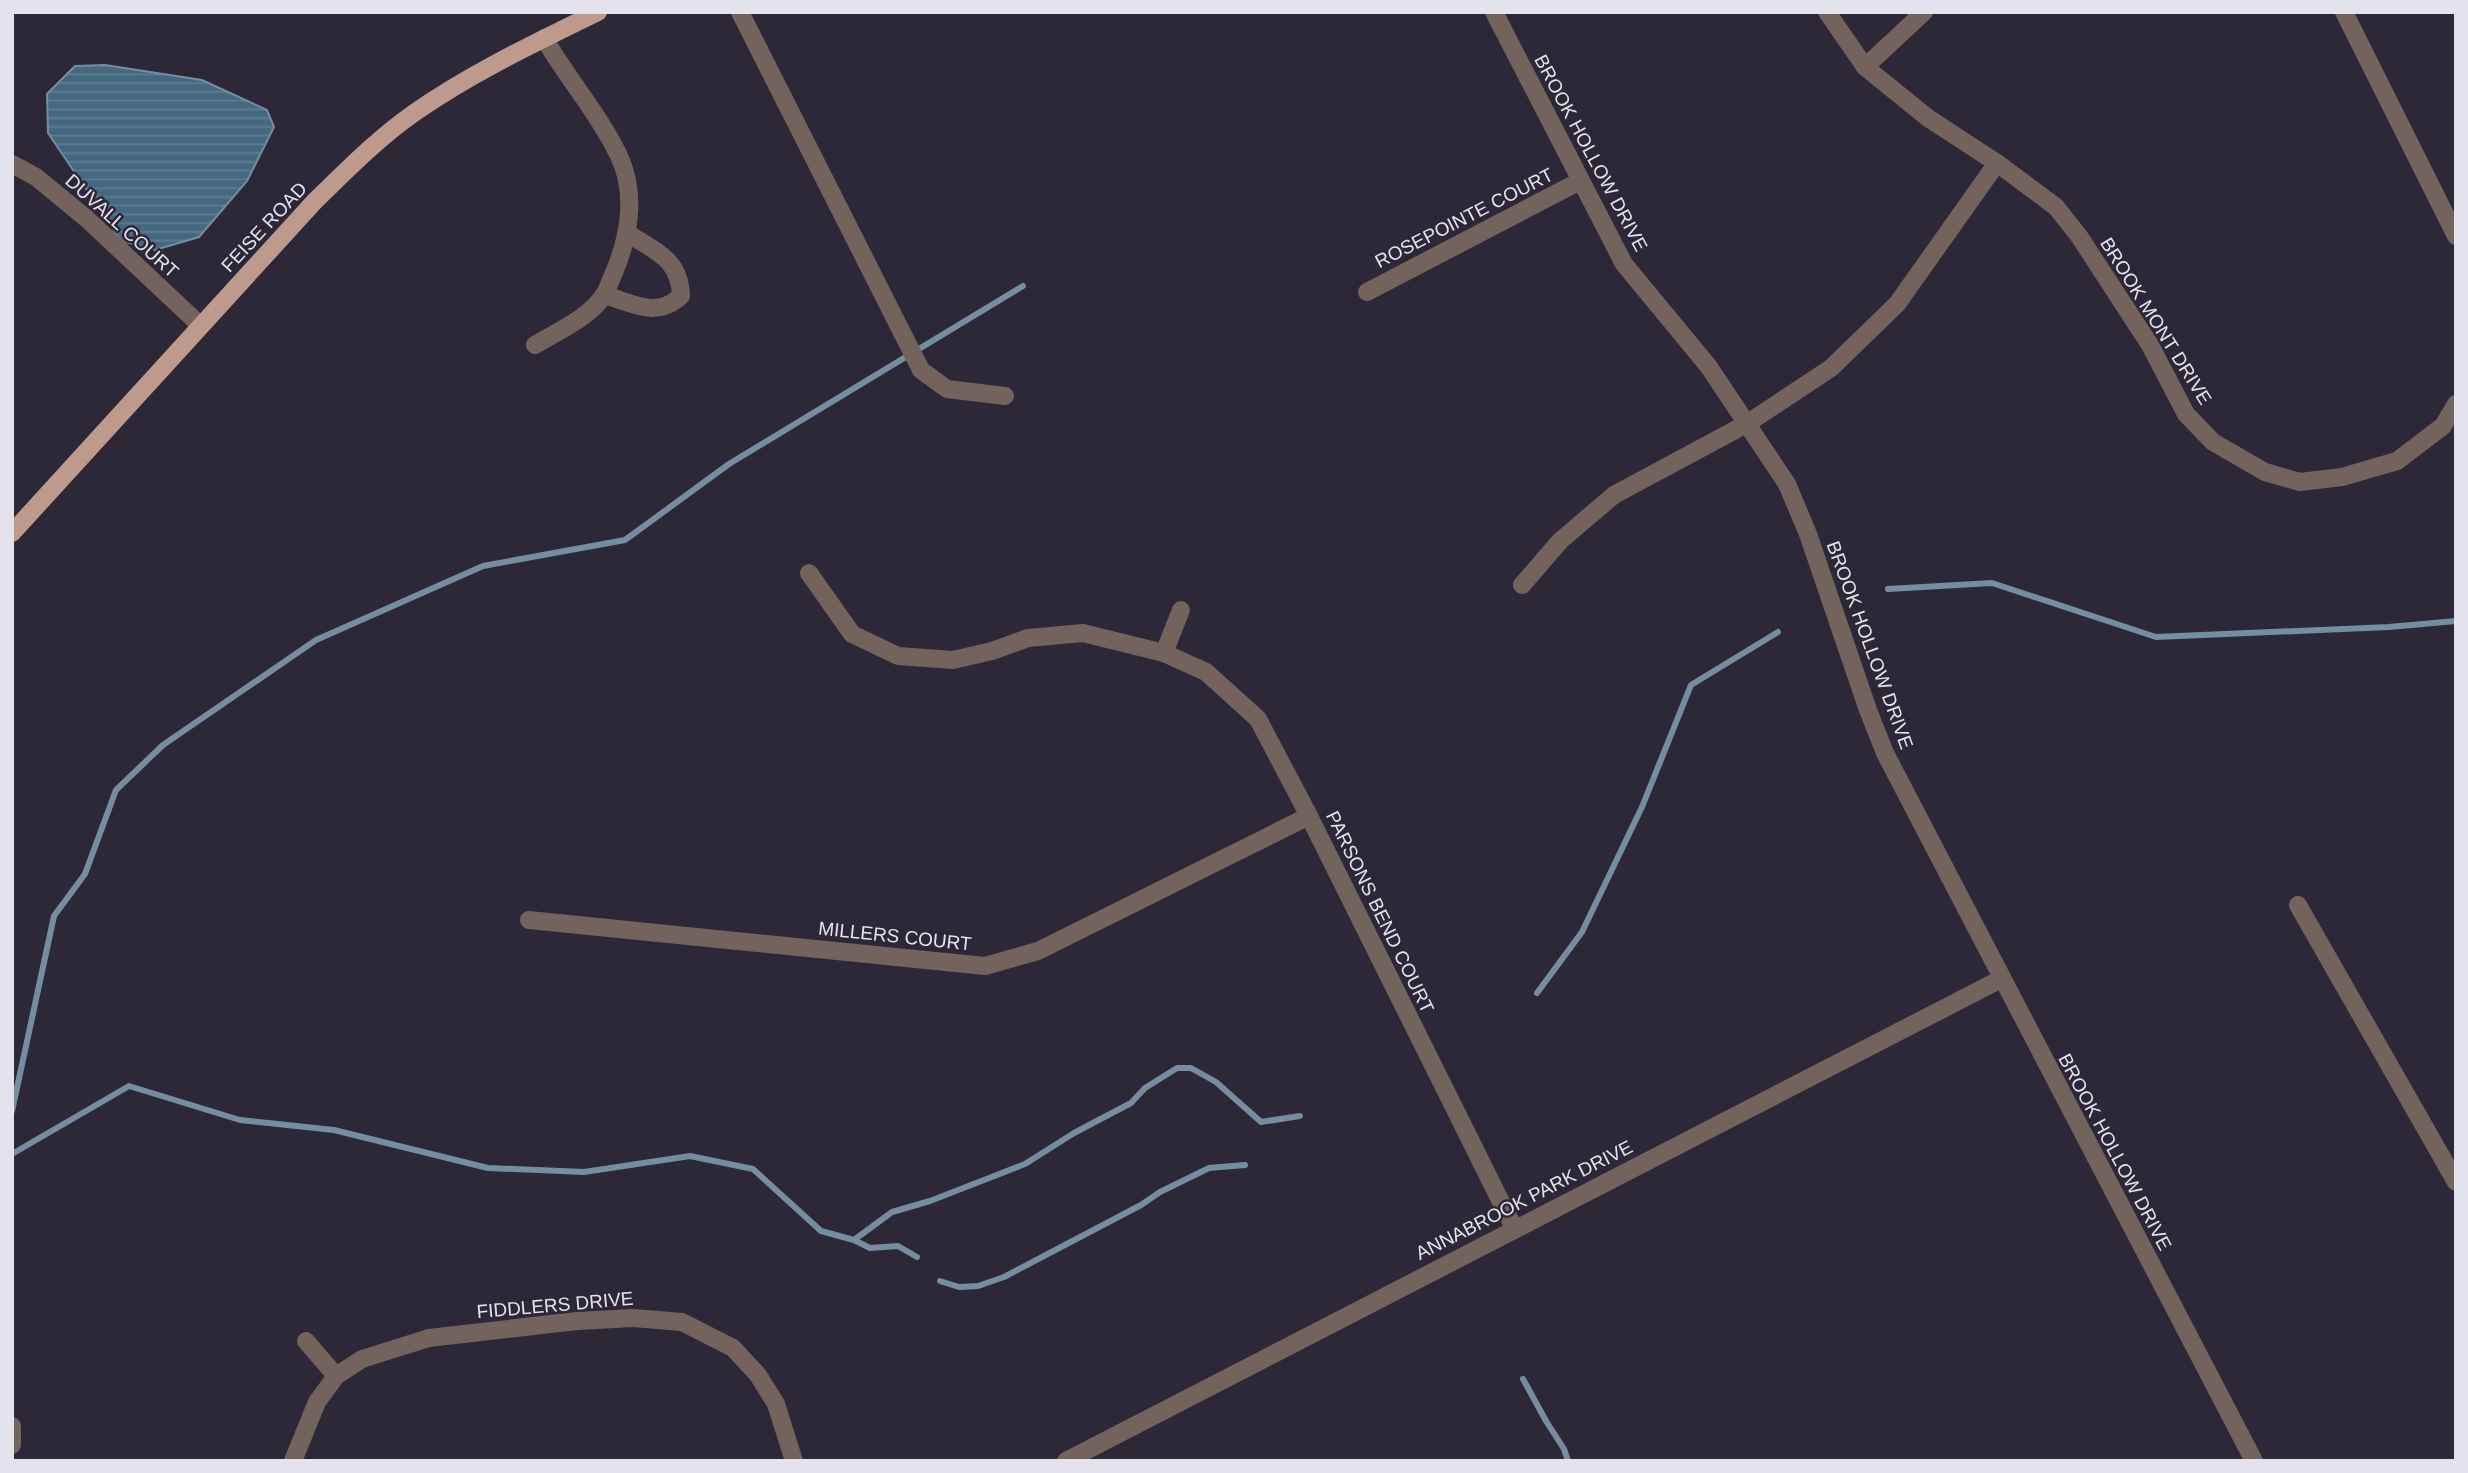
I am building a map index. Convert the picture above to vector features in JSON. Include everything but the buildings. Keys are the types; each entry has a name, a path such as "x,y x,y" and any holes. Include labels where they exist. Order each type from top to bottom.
{"main road":[{"name":"FEISE ROAD","path":"12,533 200,325 366,150 412,114 461,83 598,12"}],"street":[{"path":"740,12 921,370 947,389 1005,396"},
{"name":"BROOK HOLLOW DRIVE","path":"1494,12 1624,264 1709,367 1787,484 1808,534 1885,753 2254,1461"},
{"name":"BROOK MONT DRIVE","path":"1827,12 1865,67 1928,118 1997,163 2056,208 2079,236 2150,345 2186,414 2213,442 2265,472 2300,482 2342,477 2397,461 2443,426 2456,404"},
{"path":"1865,67 1924,12"},
{"path":"2344,12 2456,236"},
{"path":"535,345 584,316 604,295 624,249 627,233 628,179 619,156 544,38"},
{"path":"1522,585 1560,541 1614,495 1748,423 1830,368 1897,304 1997,163"},
{"name":"DUVALL COURT","path":"12,164 36,177 86,219 200,325"},
{"name":"ROSEPOINTE COURT","path":"1367,292 1580,181"},
{"path":"604,295 652,310 671,305 681,296 680,283 673,264 627,233"},
{"name":"PARSONS BEND COURT","path":"809,573 852,634 898,656 953,660 992,651 1028,638 1083,633 1164,653 1206,672 1258,719 1310,816 1514,1228"},
{"path":"1164,653 1181,610"},
{"name":"MILLERS COURT","path":"529,920 985,966 1038,951 1310,816"},
{"path":"2298,905 2456,1182"},
{"name":"ANNABROOK PARK DRIVE","path":"1066,1461 2001,979"},
{"name":"FIDDLERS DRIVE","path":"293,1461 317,1402 337,1376 362,1359 429,1338 577,1321 633,1318 682,1322 733,1348 758,1375 776,1404 794,1461"},
{"path":"306,1341 337,1376"},
{"path":"12,1426 12,1445"}],"water":[{"path":"105,65 202,80 267,110 274,127 247,181 199,237 155,250 121,241 48,133 47,94 75,66"}],"waterway":[{"path":"12,1111 54,916 85,874 116,790 163,745 316,640 483,566 625,540 729,464 1023,286"},
{"path":"1888,589 1992,583 2156,637 2389,627 2456,621"},
{"path":"1537,993 1582,932 1642,807 1691,685 1778,632"},
{"path":"12,1154 129,1086 240,1120 334,1130 488,1168 584,1172 690,1156 753,1169 821,1231 854,1240 892,1212 930,1201 1025,1164 1074,1133 1131,1103 1145,1088 1177,1068 1191,1068 1216,1082 1261,1122 1300,1116"},
{"path":"940,1281 959,1287 978,1286 1004,1277 1209,1168 1245,1165"},
{"path":"854,1240 870,1248 898,1246 917,1257"},
{"path":"1523,1379 1564,1449 1568,1461"}]}
